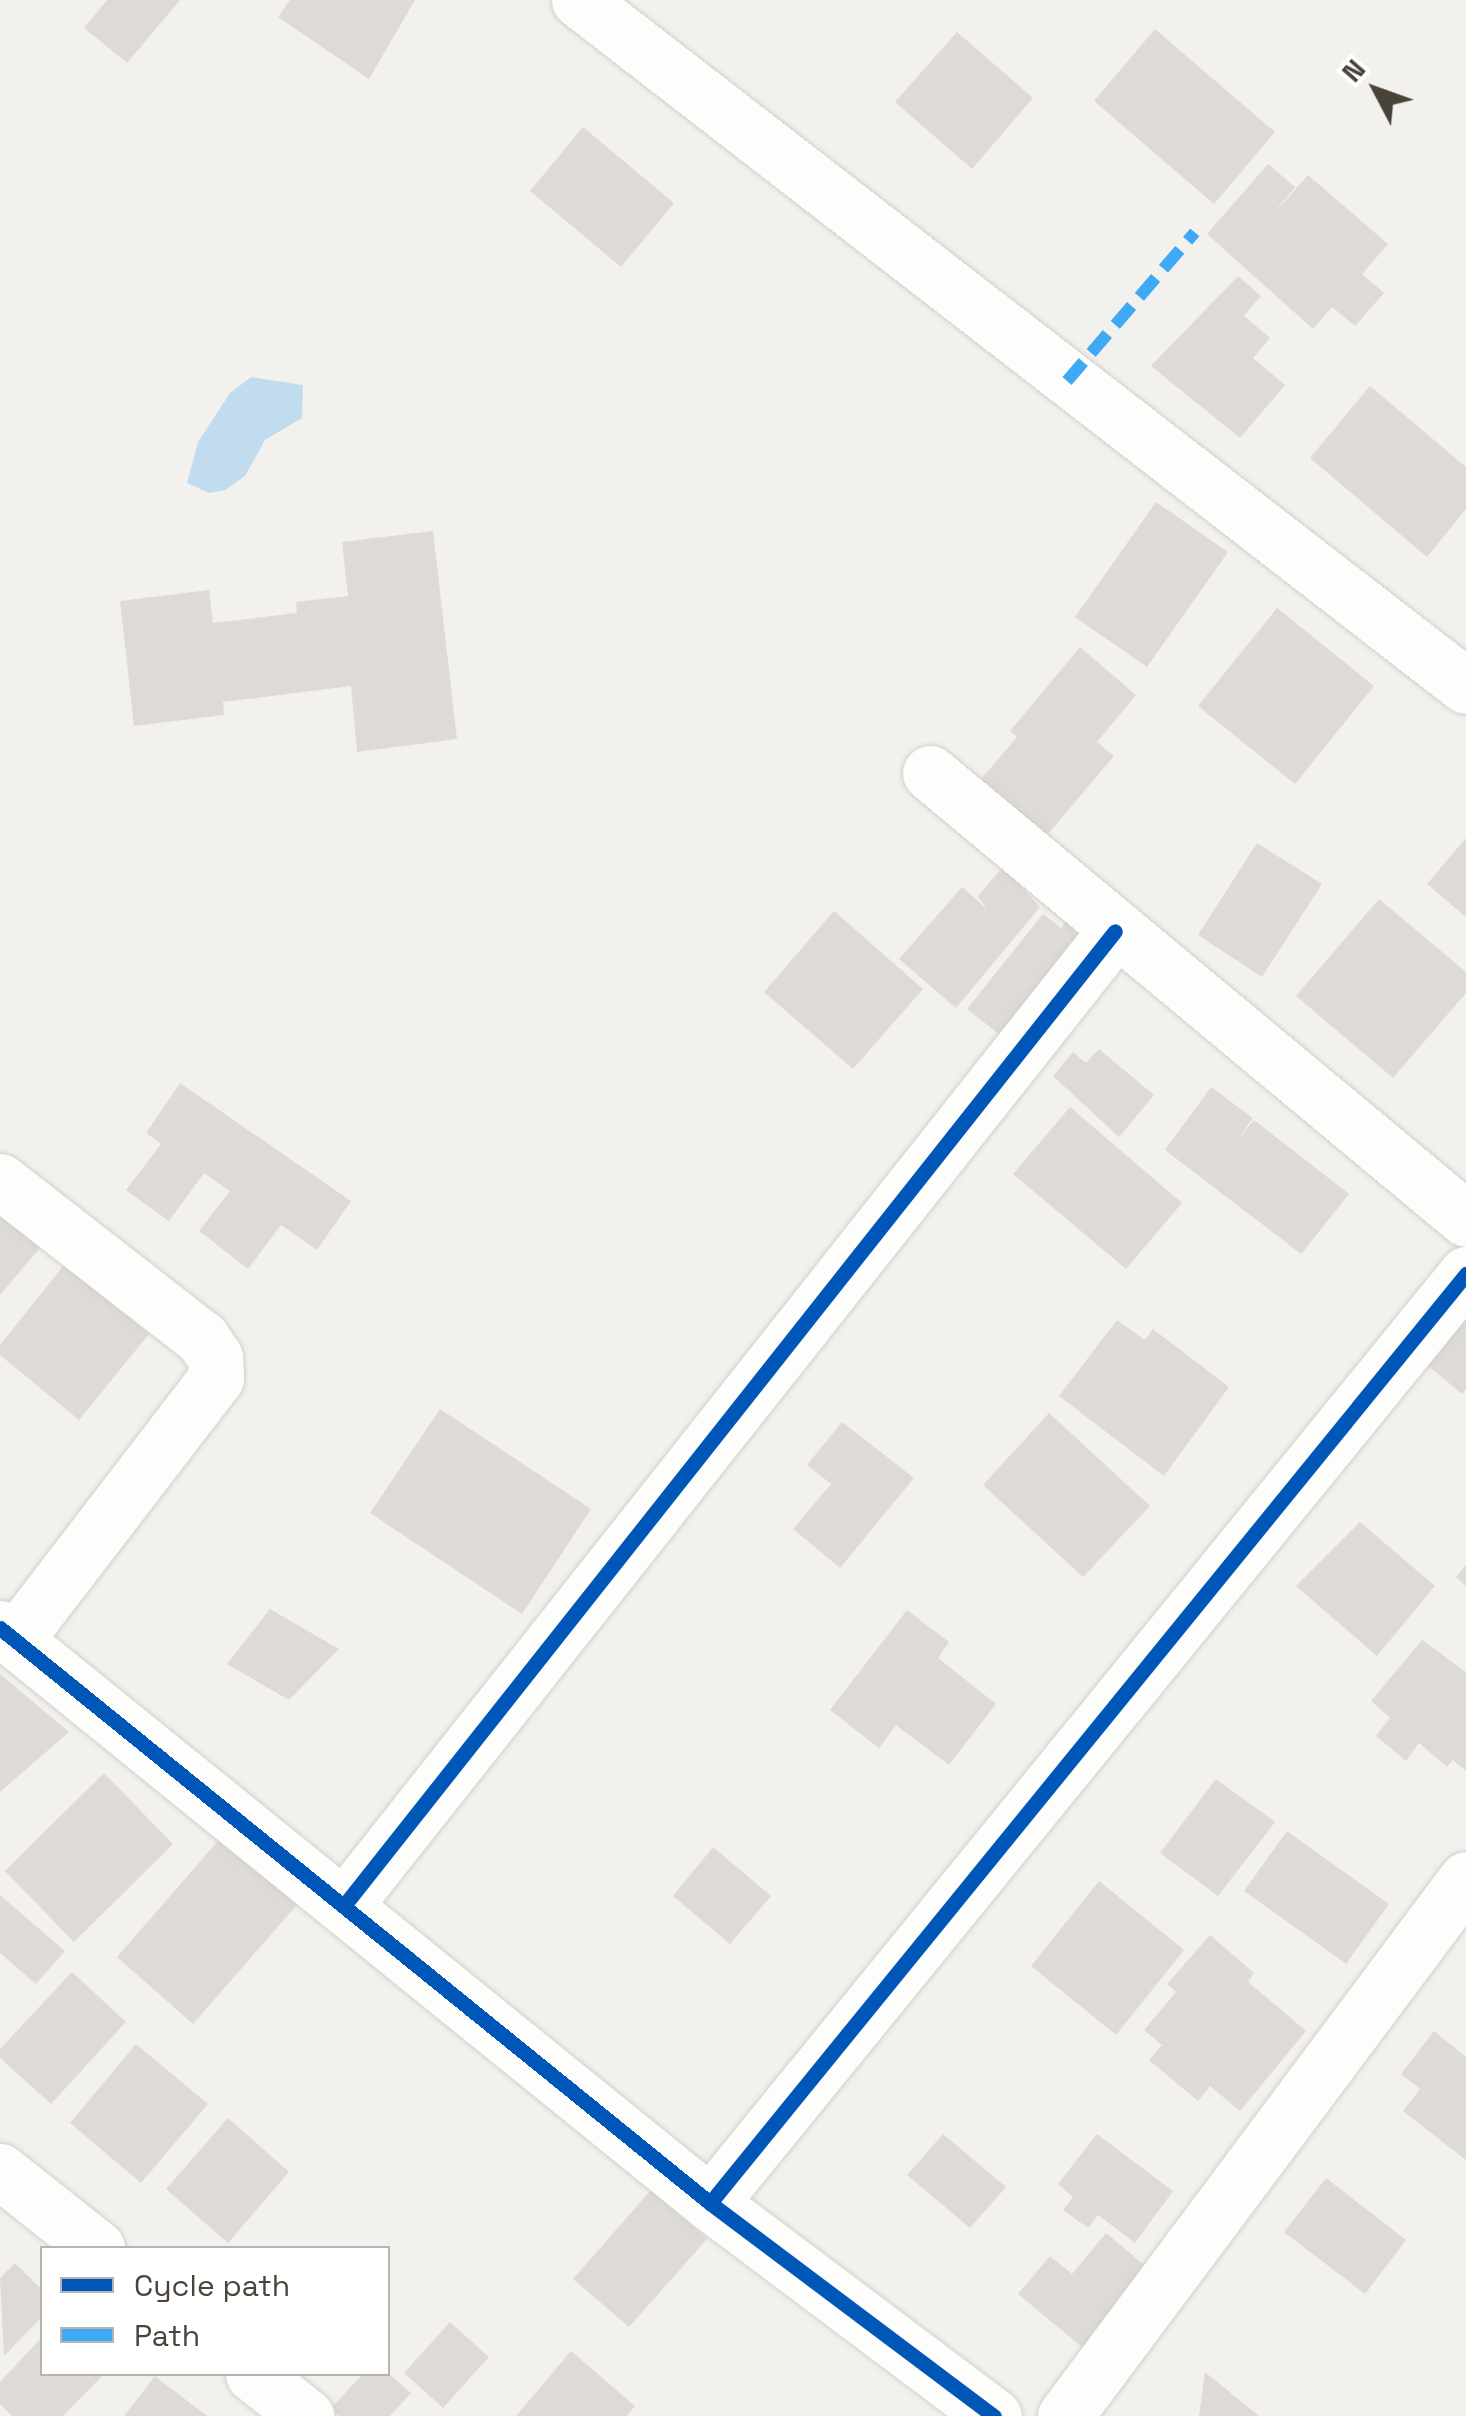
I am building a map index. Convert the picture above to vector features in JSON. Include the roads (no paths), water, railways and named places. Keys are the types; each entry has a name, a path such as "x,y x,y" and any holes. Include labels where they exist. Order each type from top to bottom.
{"street":[{"path":"579,0 1466,686"},
{"path":"930,773 1115,931 1466,1219"},
{"path":"346,1903 1115,931"},
{"path":"0,1181 202,1338 216,1357 216,1378 8,1634 346,1903 710,2203 994,2416"},
{"path":"710,2203 1466,1274"},
{"path":"1065,2416 1466,1879"},
{"path":"0,2171 94,2246"},
{"path":"256,2376 306,2416"}],"water":[{"path":"251,377 303,385 302,418 265,440 245,476 225,490 209,493 187,483 198,442 230,393"}]}
